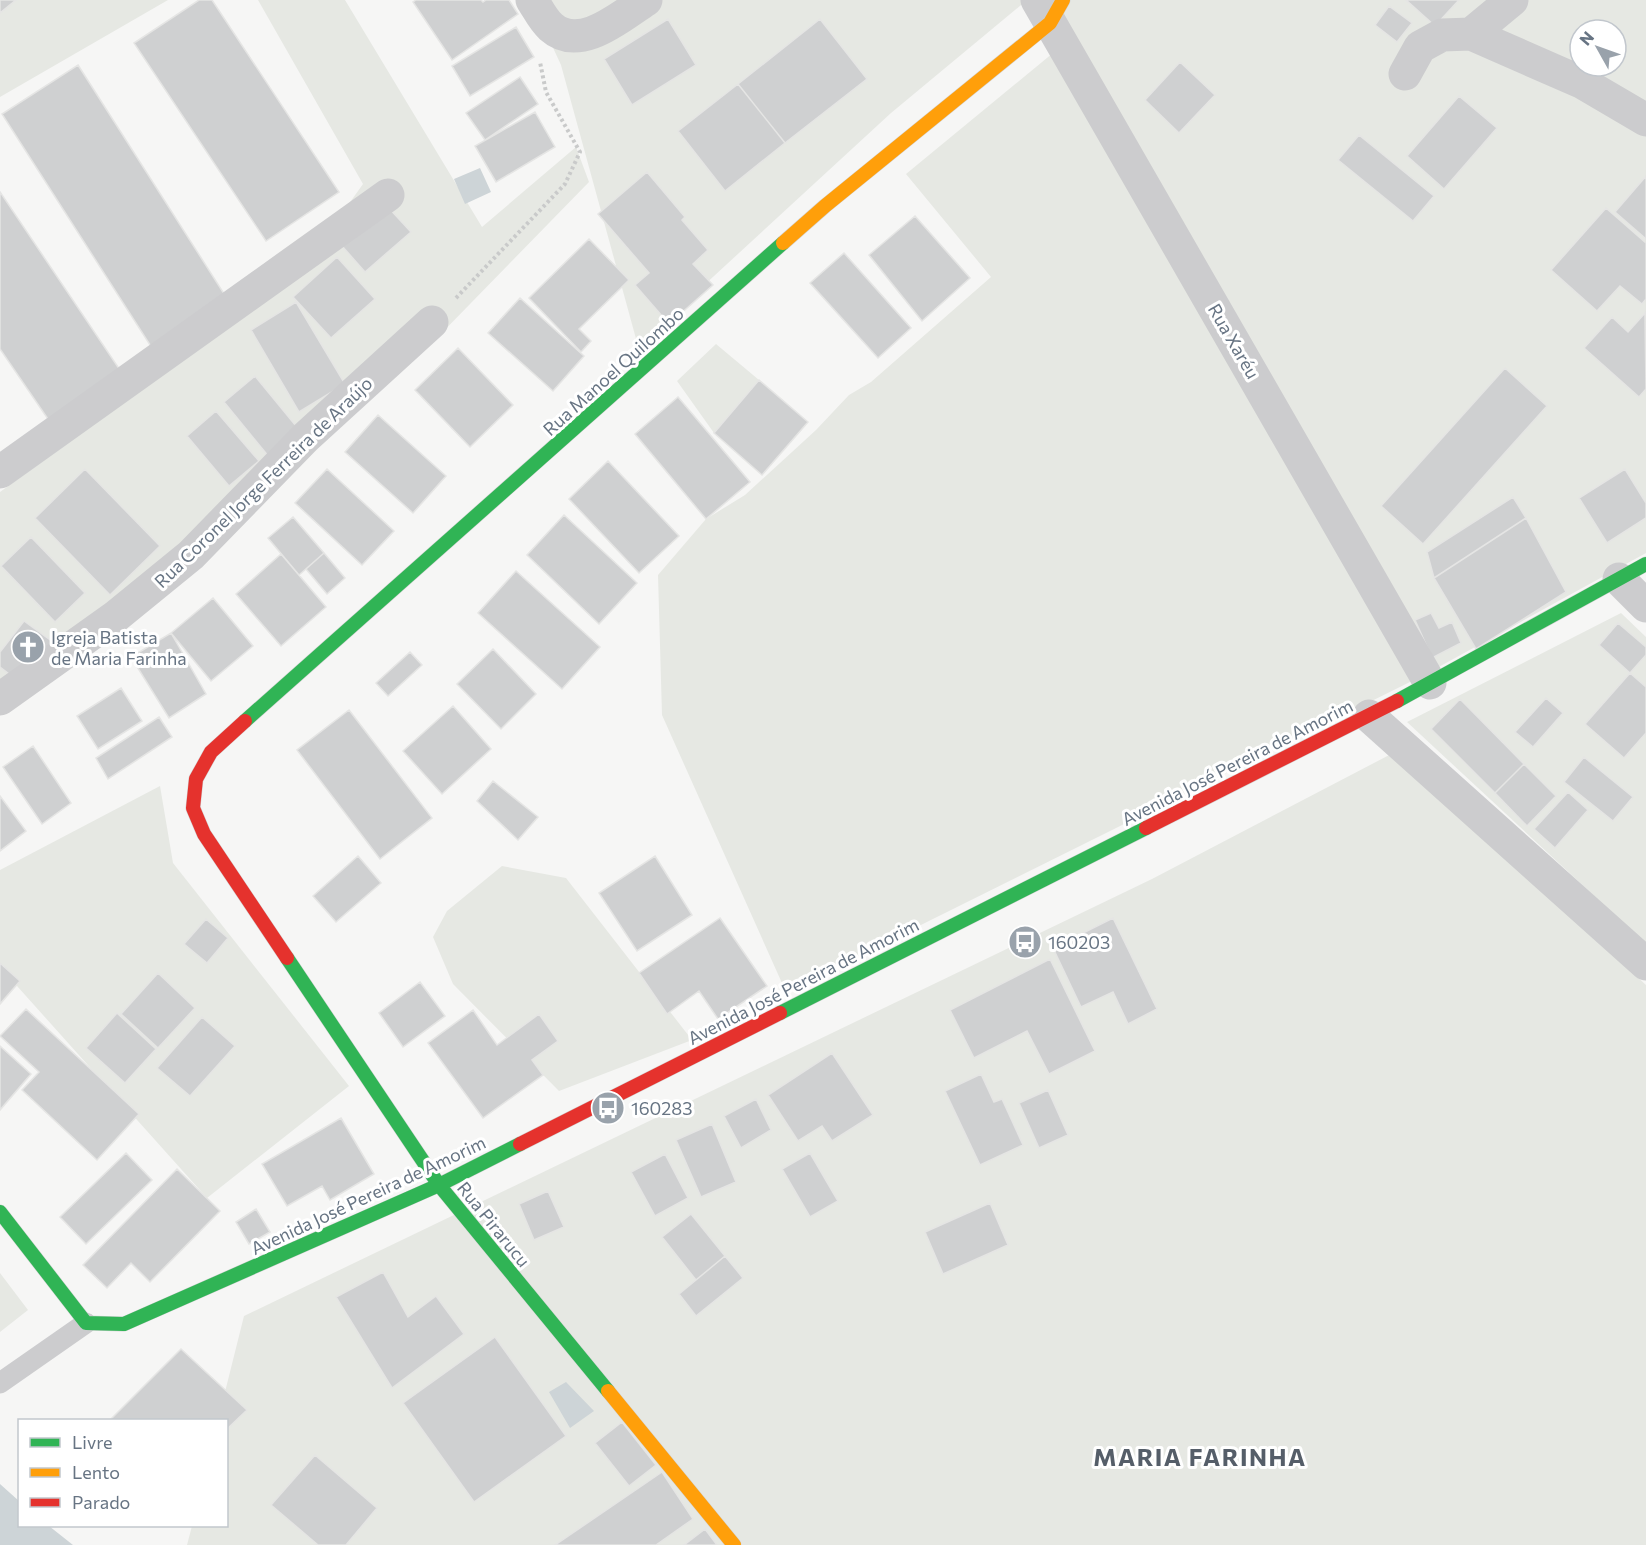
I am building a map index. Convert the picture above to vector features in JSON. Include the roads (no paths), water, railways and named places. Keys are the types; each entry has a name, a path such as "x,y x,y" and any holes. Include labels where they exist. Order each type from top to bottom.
{"street":[{"path":"538,9 550,27 562,35 577,36 590,34 646,0"},
{"path":"1471,34 1512,0"},
{"name":"Rua Xaréu","path":"1050,8 1431,683"},
{"name":"Rua Manoel Quilombo","path":"196,779 212,752 1050,8"},
{"path":"1406,74 1420,47 1442,35 1471,34 1583,83 1646,120"},
{"path":"0,472 388,195"},
{"name":"Rua Coronel Jorge Ferreira de Araújo","path":"0,699 114,617 192,555 306,436 432,322"},
{"path":"1632,572 1646,606"},
{"name":"Avenida José Pereira de Amorim","path":"86,1323 124,1324 440,1185 1369,716 1632,572"},
{"path":"1369,716 1646,964"},
{"name":"Rua Pirarucu","path":"196,779 193,808 204,834 440,1185 734,1545"},
{"path":"0,1212 86,1323"}],"lane":[{"path":"0,1383 86,1323"}],"place":[{"name":"Igreja Batista de Maria Farinha","path":"28,647"},
{"name":"160203","path":"1025,942"},
{"name":"160283","path":"608,1108"}],"district":[{"name":"MARIA FARINHA","path":"1200,1456"}]}
